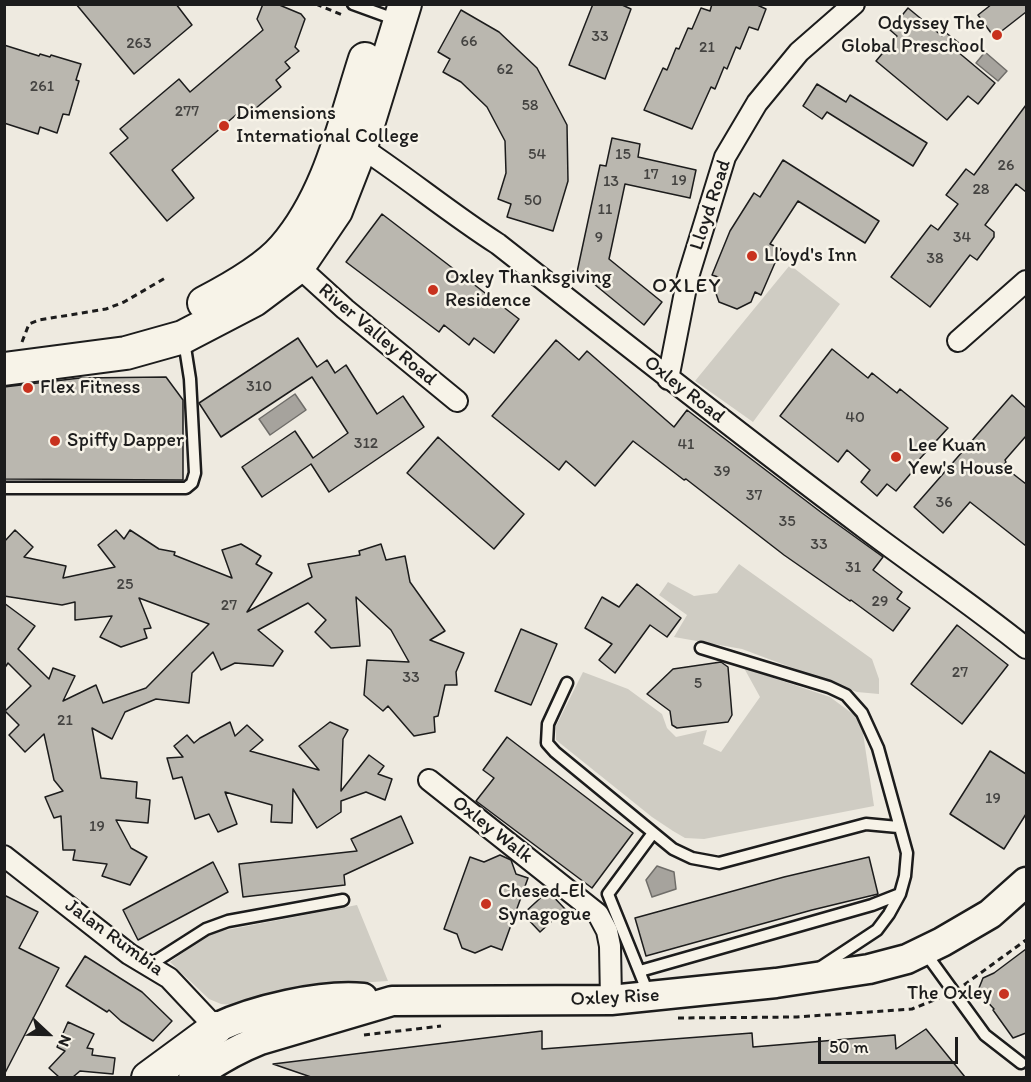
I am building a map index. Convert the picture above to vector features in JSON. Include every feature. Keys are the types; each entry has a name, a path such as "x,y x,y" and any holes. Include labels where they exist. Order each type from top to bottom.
{"main road":[{"path":"10,357 126,353 183,337 254,300 336,211 351,140 384,10"},
{"path":"10,357 162,322 290,259"},
{"name":"Oxley Rise","path":"193,1077 215,1061 260,1040 392,1001 611,1000 644,984 803,979 869,969 907,959 924,951 990,914 1026,882"},
{"path":"148,1077 216,1028 287,1006 322,999 352,997 392,1001"}],"street":[{"name":"Lloyd Road","path":"668,379 687,277 725,157 758,103 799,52 854,4"},
{"name":"Oxley Road","path":"351,140 498,244 668,379 868,531 984,614 1026,648"},
{"name":"River Valley Road","path":"290,259 345,309 457,401"},
{"path":"958,341 1026,281"},
{"name":"Oxley Walk","path":"429,780 598,914 607,931 610,946 611,1000"},
{"name":"Jalan Rumbia","path":"4,856 129,954 169,978 216,1028"}],"lane":[{"path":"4,488 186,488 192,483 195,473 190,379 183,337"},
{"path":"701,648 829,687 846,695 862,712 878,748 906,853 905,876 900,894 877,930 803,979"},
{"path":"567,682 548,724 547,743 653,833 682,854 707,862 719,863 866,825 898,827"},
{"path":"653,833 608,894 644,984 900,894"},
{"path":"148,966 206,929 228,921 343,900"},
{"path":"924,951 985,1035 1021,1063"}],"path":[{"path":"10,357 22,342 29,324 39,320 106,309 124,302 167,277"}],"shaded area":[{"path":"985,52 1007,71 998,81 976,63"},
{"path":"790,265 840,304 753,422 695,381"},
{"path":"295,394 306,410 270,435 259,419"},
{"path":"739,564 872,659 879,679 879,694 857,692 742,649 674,637 687,615 659,595 668,582 694,596 717,593"},
{"path":"744,668 830,697 861,720 874,806 704,839 685,838 652,817 556,740 556,726 583,672 628,689 662,714 667,728 676,737 707,730 703,744 721,752 760,697"},
{"path":"657,866 674,872 676,889 652,897 646,880"},
{"path":"357,905 388,981 326,985 234,1005 221,1004 209,999 170,962 203,938 216,932"}],"building":[{"path":"76,4 176,4 192,25 134,74"},
{"path":"263,4 277,4 301,14 305,19 295,47 299,51 285,62 290,68 276,80 281,87 249,114 244,108 172,170 194,198 167,221 110,153 128,138 120,129 179,79 190,92 263,30 257,19"},
{"path":"593,4 620,4 631,9 605,79 569,65"},
{"path":"712,4 755,4 766,9 758,30 749,27 740,49 736,47 727,69 724,67 715,89 711,87 692,129 644,110 663,68 667,70 688,28 692,29 701,8 710,11"},
{"name":"Odyssey The Global Preschool","path":"992,4 1026,4 1026,12 994,37 978,15"},
{"path":"908,8 942,36 945,32 963,46 958,52 995,83 978,104 968,96 947,120 876,61 897,36 890,30"},
{"path":"461,10 499,32 537,68 567,125 568,181 553,231 507,217 511,204 498,199 506,173 505,141 487,107 461,82 443,72 450,59 438,52"},
{"path":"4,45 39,56 40,54 50,57 51,55 81,64 76,80 79,81 69,115 63,114 57,133 40,127 38,134 4,123"},
{"path":"817,84 846,102 850,95 927,143 913,166 827,112 822,119 803,106"},
{"path":"1026,105 1026,192 1016,184 985,225 994,232 994,237 977,260 970,255 930,307 891,277 931,225 938,230 958,204 946,195 966,169 974,175"},
{"path":"612,138 640,144 638,157 696,170 690,198 625,184 609,259 662,302 644,325 588,279 576,277 600,165 606,166"},
{"path":"783,160 879,221 865,243 798,201 770,244 781,249 761,295 755,292 751,302 737,309 719,302 714,288 718,277 712,275 730,231 754,193 760,197"},
{"name":"Oxley Thanksgiving Residence","path":"382,214 519,319 494,353 474,338 469,345 444,325 439,332 346,262"},
{"path":"298,338 317,367 327,360 335,373 346,365 377,414 403,396 424,427 329,492 311,464 262,497 242,467 295,431 313,458 348,433 312,377 221,437 199,403"},
{"path":"556,340 579,360 587,351 674,427 687,410 883,557 873,570 902,592 897,599 910,608 893,631 784,555 633,441 595,486 566,461 559,470 492,416"},
{"path":"832,349 868,378 872,373 897,393 900,389 948,428 915,464 917,466 896,491 887,484 877,496 861,482 870,470 847,450 838,462 780,416"},
{"path":"166,377 183,400 183,480 4,479 4,387 80,378"},
{"path":"1012,395 1026,408 1026,436 1005,460 1003,466 1026,484 1026,546 970,502 943,533 914,507"},
{"path":"438,437 524,514 494,549 407,473"},
{"path":"15,530 33,547 24,557 66,566 63,578 115,567 98,545 116,530 124,539 130,530 159,549 175,552 174,555 232,578 222,550 241,544 261,556 256,564 272,573 247,612 312,577 308,564 360,555 359,551 381,544 386,560 405,556 410,582 445,631 430,640 464,653 456,672 457,685 445,685 438,716 434,717 435,732 414,736 388,706 383,711 364,695 367,660 409,662 391,630 356,597 360,646 331,648 315,632 326,620 308,603 258,630 283,651 273,666 235,663 221,670 213,652 192,673 189,703 156,699 125,712 112,739 92,728 101,778 137,782 136,798 150,800 148,823 116,820 131,848 147,857 130,885 102,876 107,864 73,860 75,850 63,850 61,816 54,818 45,797 63,791 54,780 44,734 25,752 9,735 19,725 5,711 31,686 8,663 4,669 4,603 35,626 18,649 49,679 53,668 75,676 63,701 96,685 103,703 146,688 209,624 139,598 151,628 144,629 147,638 121,647 100,637 112,616 75,620 75,602 62,605 4,596 4,542"},
{"path":"637,584 681,618 667,637 650,625 615,673 599,660 612,644 585,628 602,597 619,607"},
{"path":"957,625 1008,665 962,724 911,684"},
{"path":"521,629 557,644 531,705 495,691"},
{"path":"721,662 728,667 732,715 728,722 677,728 672,725 670,711 647,694 673,669"},
{"path":"230,722 235,736 247,725 263,740 250,751 319,770 299,746 330,722 348,730 343,739 341,791 369,755 384,766 378,774 392,779 385,800 366,792 341,801 341,812 317,828 293,789 292,823 271,822 272,805 225,792 237,824 218,832 209,814 195,819 182,777 173,779 167,758 183,757 174,746 187,735 194,743"},
{"path":"507,737 633,833 592,888 476,801 494,778 483,770"},
{"path":"990,751 1026,774 1026,814 1004,849 950,814"},
{"path":"401,816 413,843 344,875 345,885 243,897 239,864 357,851 351,839"},
{"name":"Chesed-El Synagogue","path":"500,855 511,860 516,874 528,878 502,950 491,946 475,953 462,948 457,934 444,929 470,857 484,862"},
{"path":"869,857 878,894 646,956 635,918 784,877"},
{"path":"213,862 228,892 138,940 123,910"},
{"path":"548,891 565,909 540,932 523,914"},
{"path":"4,895 38,912 19,948 59,968 4,1075"},
{"name":"The Oxley","path":"1026,949 1026,1033 1013,1038 994,1009 982,996 979,988 983,978 994,973"},
{"path":"85,956 142,992 172,1021 153,1041 121,1021 109,1010 107,1012 66,986"},
{"path":"68,1022 94,1034 87,1048 93,1049 92,1055 115,1058 113,1074 80,1071 73,1077 59,1077 49,1068 65,1051 57,1047"},
{"path":"926,1029 965,1077 311,1077 273,1064 542,1031 542,1049 752,1033 753,1047 895,1035 896,1049"}],"place":[{"name":"Odyssey The Global Preschool","path":"997,35"},
{"name":"Dimensions International College","path":"224,126"},
{"name":"Lloyd's Inn","path":"752,256"},
{"name":"Oxley Thanksgiving Residence","path":"433,290"},
{"name":"Flex Fitness","path":"28,388"},
{"name":"Spiffy Dapper","path":"55,441"},
{"name":"Lee Kuan Yew's House","path":"896,457"},
{"name":"Chesed-El Synagogue","path":"486,904"},
{"name":"The Oxley","path":"1004,994"}],"district":[{"name":"OXLEY","path":"687,287"}]}
